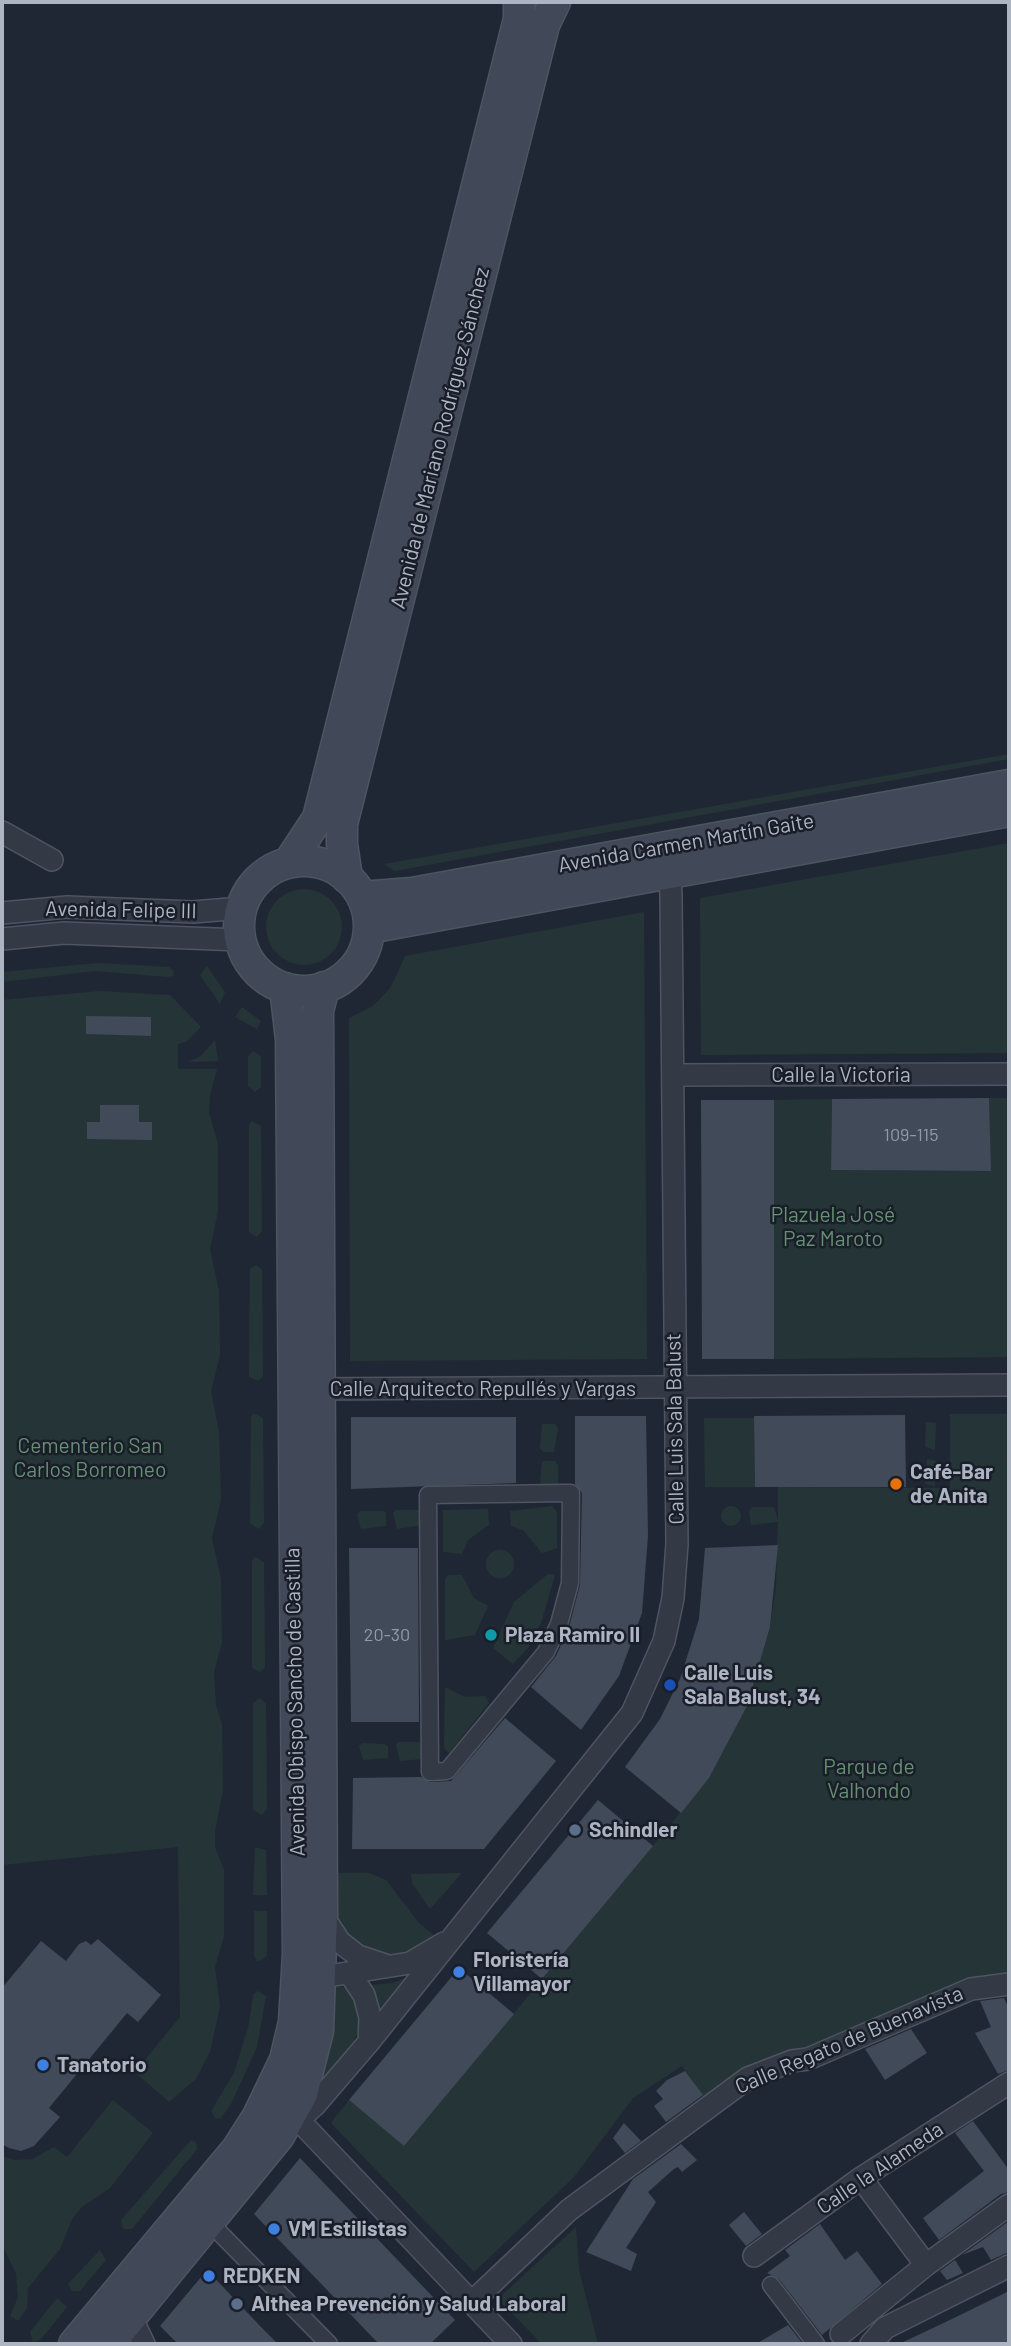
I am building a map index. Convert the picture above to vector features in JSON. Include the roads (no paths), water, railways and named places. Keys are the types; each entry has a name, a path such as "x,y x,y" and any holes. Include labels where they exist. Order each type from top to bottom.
{"main road":[{"name":"Avenida de Mariano Rodríguez Sánchez","path":"289,862 318,818 516,29 519,2"},
{"name":"Avenida de Mariano Rodríguez Sánchez","path":"355,888 341,844 342,824 544,25 555,2"},
{"name":"Avenida Carmen Martín Gaite","path":"355,888 388,897 1009,785"},
{"name":"Avenida Carmen Martín Gaite","path":"369,928 1009,811"},
{"path":"289,862 320,863 355,888 369,928 365,947 356,965 342,979 324,988 304,991 285,988 255,969 240,940 241,908 254,884 264,874 289,862"},
{"name":"Avenida Obispo Sancho de Castilla","path":"109,2344 279,2137 293,2114 310,2069 318,2031 323,1980 322,1915 305,1390 290,1038 285,988"},
{"name":"Avenida Obispo Sancho de Castilla","path":"74,2344 237,2149 258,2116 285,2060 293,2022 323,1980 305,1390 318,1011 324,988"}],"street":[{"path":"2,832 52,860"},
{"path":"651,849 664,861 670,873"},
{"name":"Calle Luis Sala Balust","path":"293,2114 307,2112 315,2105 369,2042 433,1965 446,1942 632,1713 664,1641 673,1598 677,1544 670,873"},
{"name":"Avenida Felipe III","path":"2,913 67,907 193,912 241,908"},
{"name":"Avenida Felipe III","path":"2,939 64,933 240,940"},
{"name":"Calle la Victoria","path":"673,1075 1009,1074"},
{"name":"Calle Arquitecto Repullés y Vargas","path":"305,1390 1009,1385"},
{"path":"566,1493 572,1493 570,1583 559,1623 546,1652 447,1772 430,1772 428,1495 566,1493"},
{"path":"322,1915 340,1942 358,1956 393,1968"},
{"name":"Calle Luis Sala Balust","path":"323,1980 410,1963 446,1942"},
{"path":"323,1980 364,1995 370,2017 369,2042"},
{"name":"Calle Regato de Buenavista","path":"472,2302 569,2210 748,2078 792,2061 808,2059 971,1989 1009,1984"},
{"name":"Calle la Alameda","path":"754,2256 861,2178 1009,2083"},
{"path":"293,2114 511,2344"},
{"path":"861,2178 919,2272 928,2307"},
{"path":"835,2339 1009,2205"},
{"path":"210,2223 328,2344"},
{"path":"874,2339 928,2307 1009,2266"},
{"path":"771,2285 816,2344"},
{"path":"131,2317 144,2344"}],"place":[{"name":"Café-Bar de Anita","path":"896,1484"},
{"name":"Plaza Ramiro II","path":"491,1635"},
{"name":"Calle Luis Sala Balust, 34","path":"670,1685"},
{"name":"Schindler","path":"575,1830"},
{"name":"Floristería Villamayor","path":"459,1972"},
{"name":"Tanatorio","path":"43,2065"},
{"name":"VM Estilistas","path":"274,2229"},
{"name":"REDKEN","path":"209,2276"},
{"name":"Althea Prevención y Salud Laboral","path":"237,2304"}],"park label":[{"name":"Plazuela José Paz Maroto","path":"833,1227"},
{"name":"Cementerio San Carlos Borromeo","path":"90,1458"},
{"name":"Parque de Valhondo","path":"869,1779"}]}
